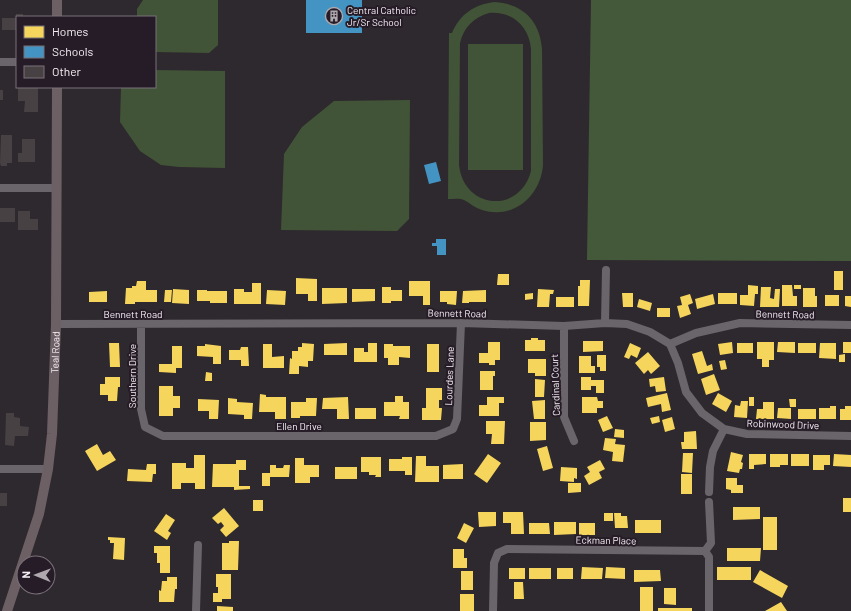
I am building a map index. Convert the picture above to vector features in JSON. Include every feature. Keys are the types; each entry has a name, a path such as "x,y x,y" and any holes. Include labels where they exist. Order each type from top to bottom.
{"main road":[{"path":"57,0 57,16"},
{"name":"Teal Road","path":"7,611 38,514 48,469 52,434 56,324 57,88"}],"street":[{"path":"0,62 16,62"},
{"path":"0,188 56,188"},
{"path":"605,323 606,270"},
{"name":"Bennett Road","path":"56,324 461,323 564,326 605,323 628,324 650,332 670,344 696,333 740,323 851,325"},
{"name":"Lourdes Lane","path":"453,429 457,419 461,323"},
{"name":"Southern Drive","path":"142,324 141,409 145,427"},
{"name":"Cardinal Court","path":"564,326 564,417 574,441"},
{"name":"Robinwood Drive","path":"670,344 678,363 686,392 702,413 724,429 747,434 851,436"},
{"name":"Ellen Drive","path":"145,427 164,436 436,436 453,429"},
{"path":"709,492 710,468 713,451 724,429"},
{"path":"0,469 48,469"},
{"path":"709,502 711,543 705,551 709,557 709,611"},
{"path":"196,611 198,546"},
{"name":"Eckman Place","path":"493,611 494,563 498,553 507,549 705,551"}],"green space":[{"path":"143,0 218,0 218,45 209,53 156,52 156,16 137,16 137,9"},
{"path":"591,0 851,0 851,261 587,260"},
{"path":"488,3 505,3 522,10 534,22 541,39 542,49 543,165 541,176 537,186 524,202 515,208 494,212 479,209 462,199 448,199 449,33 452,33 459,20 469,11","holes":["489,13 497,13 512,17 518,22 527,33 530,41 531,171 525,185 516,195 505,200 493,201 481,198 471,191 463,180 459,165 460,43 464,32 474,20"]},
{"path":"468,44 523,44 523,170 468,170"},
{"path":"156,70 225,71 225,168 161,165 140,151 120,122 121,88 156,88"},
{"path":"410,100 409,219 397,231 281,230 284,154 302,127 334,101"}],"building: Homes":[{"path":"834,271 843,271 843,290 834,290"},
{"path":"498,274 509,274 509,285 497,285"},
{"path":"296,278 317,279 317,301 308,301 308,294 296,294"},
{"path":"580,280 590,280 589,306 578,306 578,286 580,286"},
{"path":"137,281 146,281 146,290 157,290 157,302 135,302 135,304 125,304 126,288 136,286"},
{"path":"409,281 430,281 430,305 423,305 423,296 409,296"},
{"path":"252,283 261,283 261,304 234,304 234,289 244,289 244,292 252,292"},
{"path":"748,285 758,286 758,294 755,294 754,306 740,305 740,295 748,295"},
{"path":"782,285 792,285 793,296 797,296 797,306 782,306"},
{"path":"794,285 801,285 801,289 794,289"},
{"path":"382,287 391,287 391,290 402,290 402,301 382,303"},
{"path":"761,287 771,287 770,298 774,299 775,289 780,289 779,307 760,307"},
{"path":"322,288 347,288 347,303 322,304"},
{"path":"803,288 815,288 817,307 803,307"},
{"path":"173,289 189,290 189,304 172,303"},
{"path":"352,289 375,289 375,301 352,302"},
{"path":"538,289 554,290 553,294 550,294 549,307 537,307"},
{"path":"165,290 172,290 171,302 164,302"},
{"path":"197,290 227,291 227,303 197,301"},
{"path":"267,290 286,291 285,305 266,304"},
{"path":"486,290 486,302 462,303 463,291"},
{"path":"107,291 107,302 89,302 89,292"},
{"path":"440,291 457,291 456,305 447,304 447,302 440,302"},
{"path":"533,293 533,299 525,300 525,294"},
{"path":"622,293 633,293 633,307 623,307"},
{"path":"718,293 737,293 737,304 718,304"},
{"path":"690,294 693,303 688,305 691,314 680,318 677,306 682,305 680,297"},
{"path":"713,294 715,304 697,309 695,299"},
{"path":"825,295 839,295 839,306 825,306"},
{"path":"845,296 851,296 851,307 845,306"},
{"path":"556,297 574,297 574,307 556,307"},
{"path":"639,299 652,303 650,311 637,307"},
{"path":"657,308 670,308 670,317 657,317"},
{"path":"531,338 545,340 545,351 525,351 525,340 531,340"},
{"path":"583,341 603,341 603,351 583,352"},
{"path":"488,342 500,342 500,360 495,360 495,365 489,365 489,363 479,363 479,353 488,353"},
{"path":"732,342 733,353 720,355 718,344"},
{"path":"757,342 774,342 774,360 769,360 769,367 762,367 762,359 757,359"},
{"path":"778,342 795,342 795,353 777,352"},
{"path":"843,342 851,342 851,353 843,353"},
{"path":"109,343 119,343 120,367 110,367"},
{"path":"302,343 314,344 313,361 308,361 308,367 299,366 299,374 289,374 292,351 298,351 298,347 302,347"},
{"path":"347,343 347,355 324,355 324,344"},
{"path":"368,343 377,343 377,362 354,362 354,348 364,348 364,352 368,352"},
{"path":"630,343 641,348 637,358 631,355 629,359 624,357"},
{"path":"737,343 753,343 753,353 737,353"},
{"path":"798,343 816,343 816,353 798,353"},
{"path":"820,343 836,343 836,359 819,358"},
{"path":"205,344 221,346 221,364 213,364 213,357 197,356 197,346 205,346"},
{"path":"263,344 272,344 272,357 284,356 284,368 263,368"},
{"path":"384,344 393,344 393,346 410,346 410,358 399,357 399,365 388,365 388,358 384,358"},
{"path":"427,344 439,344 439,372 427,372"},
{"path":"172,346 182,346 182,368 176,368 176,373 159,372 159,364 172,364"},
{"path":"241,347 248,347 249,366 241,366 241,360 229,360 229,350 240,350"},
{"path":"702,351 707,366 712,364 713,370 698,374 692,354"},
{"path":"648,352 660,366 651,374 648,370 644,374 635,363"},
{"path":"845,354 845,362 839,362 839,355"},
{"path":"597,355 606,355 606,371 600,371 600,367 597,367"},
{"path":"579,356 591,356 591,366 595,366 595,373 579,373"},
{"path":"528,359 546,359 546,376 535,376 535,373 528,373"},
{"path":"725,360 727,369 721,370 719,361"},
{"path":"480,371 495,371 495,376 493,376 493,390 480,390"},
{"path":"206,372 212,373 212,381 205,381"},
{"path":"714,374 720,390 706,395 701,379"},
{"path":"105,377 120,377 120,387 118,387 117,401 108,401 108,395 100,395 100,384 105,384"},
{"path":"581,377 591,377 591,380 604,380 604,393 596,393 596,386 591,386 591,390 581,390"},
{"path":"664,377 666,391 656,392 655,386 650,387 649,379"},
{"path":"535,379 545,380 544,397 535,397"},
{"path":"159,386 173,386 173,396 180,396 180,408 173,408 173,416 159,416"},
{"path":"426,388 442,388 442,400 439,400 439,408 442,408 441,420 422,420 422,408 426,408"},
{"path":"667,393 671,410 662,412 661,404 648,407 646,398"},
{"path":"718,393 732,401 726,412 712,404"},
{"path":"260,394 266,395 266,397 286,397 286,419 275,419 275,412 259,412"},
{"path":"395,396 403,396 403,402 409,402 409,419 399,419 400,416 384,416 384,402 395,402"},
{"path":"348,397 349,419 337,419 337,409 322,409 323,398"},
{"path":"487,397 504,397 504,403 499,403 499,416 479,416 479,405 487,405"},
{"path":"582,397 597,397 598,401 603,401 603,408 597,408 597,413 582,413"},
{"path":"749,397 754,397 754,406 749,406"},
{"path":"228,398 237,399 237,402 253,403 252,419 244,419 244,415 228,414"},
{"path":"306,398 317,398 316,416 300,416 300,418 291,418 291,402 306,402"},
{"path":"198,399 219,400 218,419 209,419 209,411 198,411"},
{"path":"789,399 796,399 796,407 790,407"},
{"path":"545,400 545,419 534,419 532,401"},
{"path":"741,401 748,401 747,418 734,417 735,405 740,406"},
{"path":"763,402 774,402 774,419 756,419 757,409 763,409"},
{"path":"830,406 836,406 836,419 819,419 819,408 830,408"},
{"path":"845,406 851,406 851,420 840,420 840,409 845,409"},
{"path":"355,408 376,408 376,419 355,419"},
{"path":"778,408 791,408 791,419 777,418"},
{"path":"798,409 816,409 816,419 798,419"},
{"path":"607,416 613,428 603,432 598,420"},
{"path":"659,416 660,422 652,424 650,418"},
{"path":"672,417 675,429 665,432 662,420"},
{"path":"486,421 505,421 504,444 491,444 492,434 486,434"},
{"path":"530,422 546,422 546,440 530,441"},
{"path":"615,429 624,430 624,438 614,437"},
{"path":"696,431 697,449 682,449 681,442 684,442 684,432"},
{"path":"605,438 616,439 615,444 625,445 623,462 612,461 613,452 603,450"},
{"path":"97,444 103,455 110,451 116,460 97,471 85,451"},
{"path":"547,446 553,468 543,471 537,449"},
{"path":"731,452 743,455 741,462 743,463 742,469 740,469 739,473 727,471"},
{"path":"683,453 693,453 692,473 682,472"},
{"path":"488,454 501,463 487,483 474,474"},
{"path":"749,454 766,454 766,464 754,465 754,469 749,469"},
{"path":"770,454 788,454 788,465 770,467"},
{"path":"791,454 809,454 809,466 791,466"},
{"path":"834,454 851,455 851,467 833,466"},
{"path":"194,455 205,455 205,489 195,489 195,483 181,483 181,489 172,489 172,463 186,463 186,468 194,468"},
{"path":"813,455 830,455 830,465 824,465 824,470 813,470"},
{"path":"416,456 426,456 426,466 439,466 439,482 415,482"},
{"path":"361,457 381,457 381,477 369,475 369,472 361,472"},
{"path":"402,457 412,457 412,475 405,475 405,471 389,471 389,459 402,459"},
{"path":"295,458 304,458 304,465 319,465 319,477 310,477 310,483 295,483"},
{"path":"236,460 246,460 246,470 239,470 239,486 250,486 250,489 234,490 234,487 212,487 213,464 236,464"},
{"path":"600,460 605,469 599,472 602,478 589,485 584,476 590,472 587,467"},
{"path":"147,464 156,464 156,474 153,474 152,482 127,481 128,469 146,470"},
{"path":"463,464 463,479 443,479 443,465"},
{"path":"270,465 276,465 276,468 283,468 284,465 290,465 289,477 270,477 270,486 262,486 262,473 270,473"},
{"path":"335,467 357,467 357,479 335,479"},
{"path":"561,467 577,468 577,479 574,478 574,482 560,481"},
{"path":"681,474 692,474 692,494 681,494"},
{"path":"726,478 737,478 737,485 743,485 743,493 731,493 731,490 726,489"},
{"path":"568,483 581,483 581,492 568,493"},
{"path":"843,498 851,498 851,512 843,512"},
{"path":"253,500 263,500 263,511 253,511"},
{"path":"733,507 760,507 760,519 733,520"},
{"path":"224,508 239,526 226,537 220,530 224,526 221,522 218,524 212,518"},
{"path":"478,512 496,512 496,526 479,527"},
{"path":"503,512 523,512 524,534 511,534 511,523 503,523"},
{"path":"604,513 613,513 613,521 604,521"},
{"path":"614,513 621,513 621,516 627,516 628,528 615,528"},
{"path":"166,514 175,520 168,531 171,533 167,540 154,531"},
{"path":"763,517 777,517 777,550 763,550"},
{"path":"635,520 661,520 661,533 635,533"},
{"path":"554,522 576,522 576,534 554,535"},
{"path":"464,523 474,528 466,543 457,538"},
{"path":"529,523 549,523 550,534 529,534"},
{"path":"579,523 595,523 595,535 579,535"},
{"path":"108,537 125,538 124,560 113,559 114,543 110,543"},
{"path":"229,541 239,541 238,570 222,570 222,543 229,543"},
{"path":"154,546 170,546 170,573 160,573 160,563 157,563 157,553 154,553"},
{"path":"727,548 761,548 760,561 727,561"},
{"path":"453,549 464,549 464,558 467,558 467,568 453,568"},
{"path":"582,567 603,568 602,579 581,579"},
{"path":"606,567 625,568 625,579 605,578"},
{"path":"717,567 751,567 751,580 717,580"},
{"path":"509,568 525,568 525,579 509,579"},
{"path":"529,568 551,568 551,579 529,579"},
{"path":"557,568 573,568 573,579 557,579"},
{"path":"634,570 660,570 661,581 634,582"},
{"path":"760,570 788,586 782,598 753,582"},
{"path":"461,571 473,571 473,590 461,590"},
{"path":"216,574 231,574 231,599 222,599 222,602 213,602 213,593 218,593 218,587 216,587"},
{"path":"167,577 177,577 177,589 175,589 174,602 159,602 159,590 161,591 162,581 167,581"},
{"path":"514,582 523,582 524,599 514,599"},
{"path":"640,587 653,587 653,611 640,611"},
{"path":"664,588 676,588 676,605 664,604"},
{"path":"460,594 474,594 474,611 460,611"},
{"path":"781,602 787,611 765,611"},
{"path":"217,606 233,607 233,611 217,611"},
{"path":"658,608 692,608 692,611 658,611"}],"building: Schools":[{"name":"Central Catholic Jr/Sr School","path":"306,0 362,0 362,33 306,33"},
{"path":"436,162 441,181 429,184 424,165"},
{"path":"436,239 446,239 446,255 437,255 437,246 432,246 432,243 436,243"}],"building: Other":[{"path":"16,14 23,14 23,16 16,16"},
{"path":"2,18 16,18 16,30 2,30"},
{"path":"18,88 38,88 38,112 24,112 25,101 18,101"},
{"path":"0,90 3,90 3,100 0,100"},
{"path":"1,135 12,135 12,163 7,163 7,166 1,166 0,163"},
{"path":"22,139 35,139 35,162 18,162 18,153 22,153"},
{"path":"0,208 15,208 15,222 0,222"},
{"path":"18,211 30,211 30,219 38,219 38,230 18,230"},
{"path":"6,413 14,413 14,417 20,418 20,426 29,427 28,436 15,436 14,446 5,445"},
{"path":"0,493 7,493 7,506 0,506"}],"place":[{"name":"Central Catholic Jr/Sr School","path":"334,16"}]}
